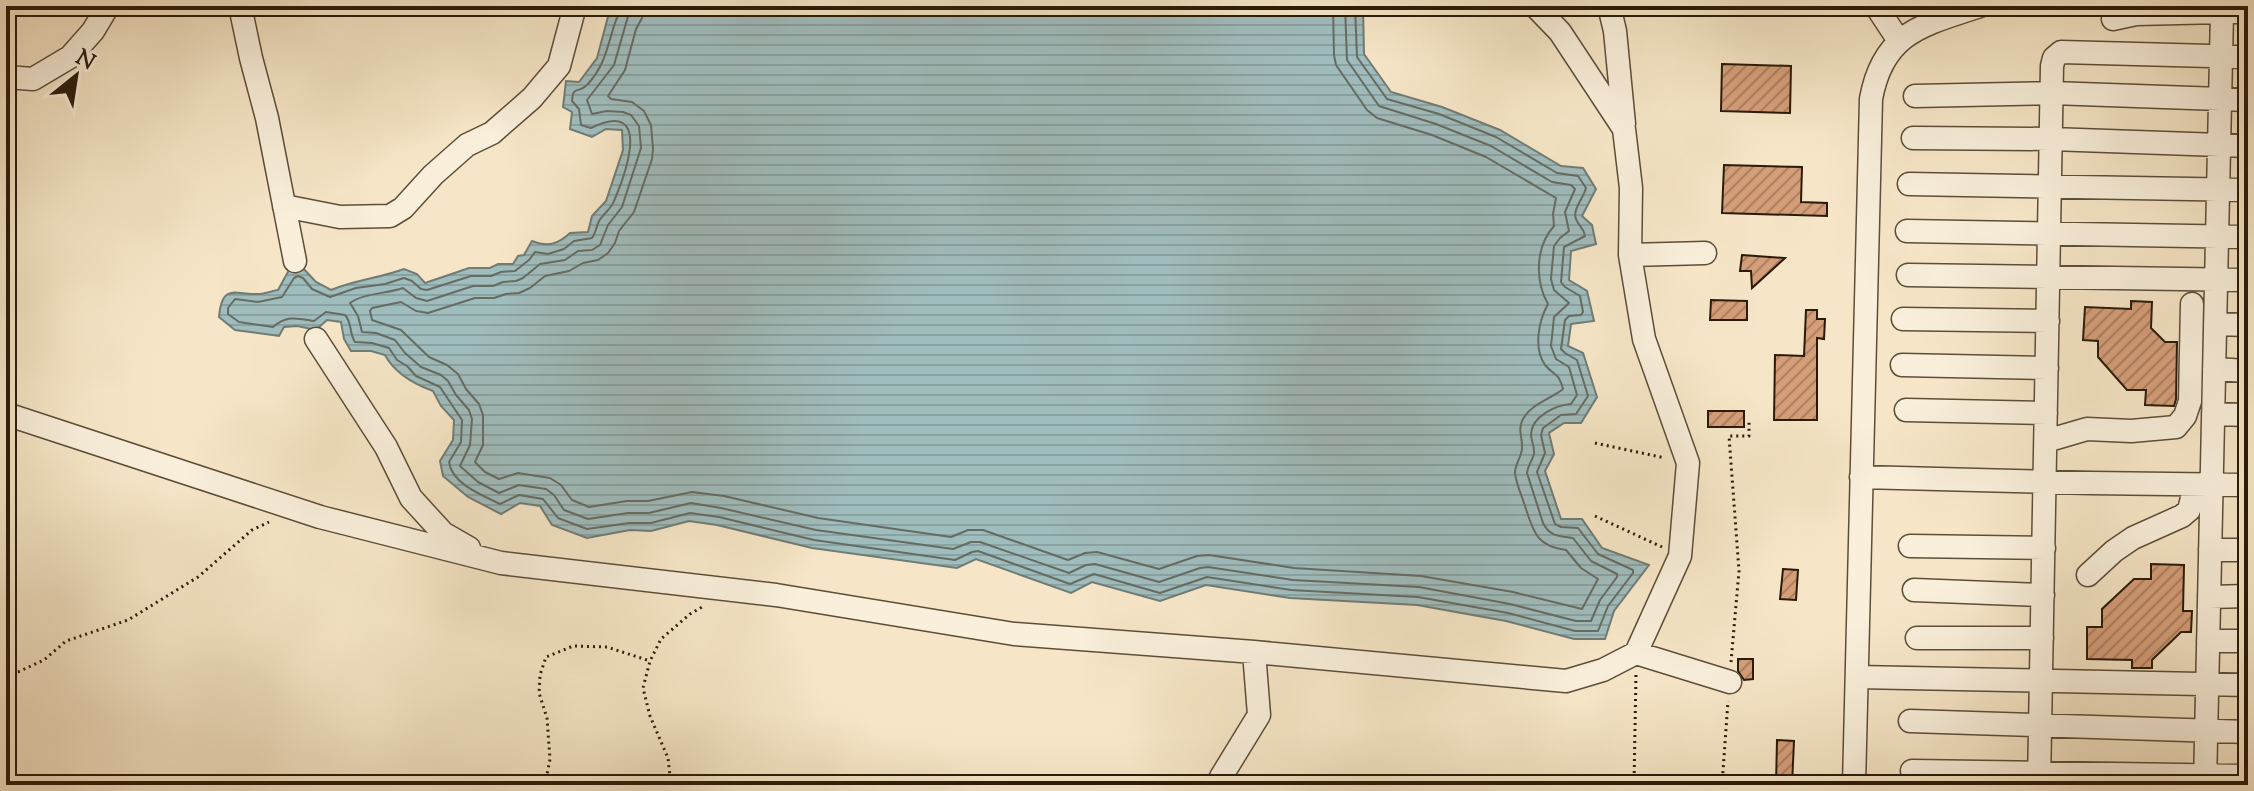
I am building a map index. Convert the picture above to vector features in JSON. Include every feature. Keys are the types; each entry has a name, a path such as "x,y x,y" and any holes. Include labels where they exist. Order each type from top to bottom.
{"street":[{"path":"6,77 33,79 70,57 93,31 108,6"},
{"path":"240,6 267,118 295,261"},
{"path":"284,206 340,217 390,216 403,208 433,175 467,145 492,133 532,98 559,66 575,6"},
{"path":"1535,6 1560,32 1624,129"},
{"path":"6,414 320,517 501,563 776,595 1014,634 1254,652 1566,681 1603,670 1636,653 1680,556 1688,463 1644,339 1630,255 1631,188 1615,31 1609,6"},
{"path":"1876,6 1899,41"},
{"path":"1854,785 1871,99 1880,66 1899,41 1917,29 1980,6"},
{"path":"2205,780 2210,550 2204,486 2213,414 2222,12"},
{"path":"2113,19 2136,14 2248,12"},
{"path":"2039,778 2054,58 2061,52 2248,57"},
{"path":"1915,96 2052,93 2248,100"},
{"path":"1913,138 2248,146"},
{"path":"1909,184 2248,190"},
{"path":"1907,231 2248,237"},
{"path":"1630,255 1705,253"},
{"path":"1908,275 2248,280"},
{"path":"2046,441 2087,429 2131,431 2176,427 2185,416 2190,401 2192,304"},
{"path":"1903,319 2048,321"},
{"path":"2215,324 2248,325"},
{"path":"316,339 386,447 411,498 443,533 487,559"},
{"path":"1902,365 2047,368"},
{"path":"2214,369 2248,371"},
{"path":"1906,410 2046,413"},
{"path":"2213,414 2248,415"},
{"path":"1861,477 2248,485"},
{"path":"2088,575 2133,538 2182,516 2204,486"},
{"path":"1910,546 2044,548"},
{"path":"2210,550 2248,550"},
{"path":"1914,590 2043,595"},
{"path":"2209,597 2248,596"},
{"path":"1917,638 2042,638"},
{"path":"2208,641 2248,641"},
{"path":"1220,785 1221,777 1259,715 1254,652"},
{"path":"1636,653 1730,682"},
{"path":"1857,677 2248,685"},
{"path":"1910,721 2248,732"},
{"path":"1912,771 2039,778 2205,780 2248,776"}],"path":[{"path":"1722,785 1739,571 1729,436 1749,436 1749,422"},
{"path":"1595,443 1688,463"},
{"path":"1595,516 1680,556"},
{"path":"6,673 18,672 44,660 66,641 128,620 198,577 252,530 279,517"},
{"path":"671,785 668,758 650,716 643,688 650,661 661,639 690,614 703,606 713,605"},
{"path":"545,785 550,759 547,718 539,693 540,675 546,657 573,646 607,647 650,661"},
{"path":"1634,785 1636,653"},
{"path":"6,776 14,785"}],"water":[{"path":"617,6 670,9 675,6 1363,6 1364,54 1391,92 1442,107 1500,130 1561,166 1583,168 1596,189 1582,216 1592,225 1596,244 1571,251 1569,280 1587,291 1594,321 1571,324 1568,346 1583,353 1597,397 1581,423 1564,423 1549,433 1554,454 1545,471 1561,519 1582,519 1602,548 1649,565 1614,611 1605,639 1574,639 1506,621 1417,605 1290,598 1206,585 1160,601 1092,582 1071,593 976,559 957,568 812,548 689,521 651,531 630,530 587,538 552,525 540,506 520,503 501,514 468,497 443,476 440,461 453,440 454,420 433,391 406,378 385,355 351,351 344,339 341,322 327,320 316,330 284,327 279,336 235,330 219,317 227,295 278,290 289,270 301,266 316,282 331,290 404,269 417,274 425,283 469,268 513,264 518,256 524,255 532,241 552,244 570,233 588,232 592,216 606,201 623,150 622,130 606,129 592,137 570,129 572,112 563,107 566,81 579,82 597,58 609,13"}],"building":[{"path":"1722,64 1791,66 1790,113 1721,111"},
{"path":"1724,165 1802,167 1801,202 1827,203 1827,216 1722,213"},
{"path":"1742,255 1785,258 1752,288 1751,271 1740,271"},
{"path":"1711,300 1747,301 1747,320 1710,320"},
{"path":"2131,301 2152,302 2151,328 2165,342 2177,342 2174,406 2145,405 2146,390 2127,390 2098,357 2098,341 2083,340 2085,307 2131,309"},
{"path":"1806,310 1817,310 1817,319 1825,319 1824,339 1817,338 1817,420 1774,420 1775,355 1804,356"},
{"path":"1708,411 1744,411 1744,427 1708,427"},
{"path":"2151,564 2184,565 2183,611 2192,611 2191,632 2181,632 2152,660 2152,668 2132,668 2132,660 2087,659 2087,627 2102,627 2102,609 2134,579 2151,579"},
{"path":"1783,569 1798,570 1796,600 1780,599"},
{"path":"1738,659 1753,659 1753,679 1744,680 1738,671"},
{"path":"1777,740 1794,741 1792,785 1776,785"}]}
